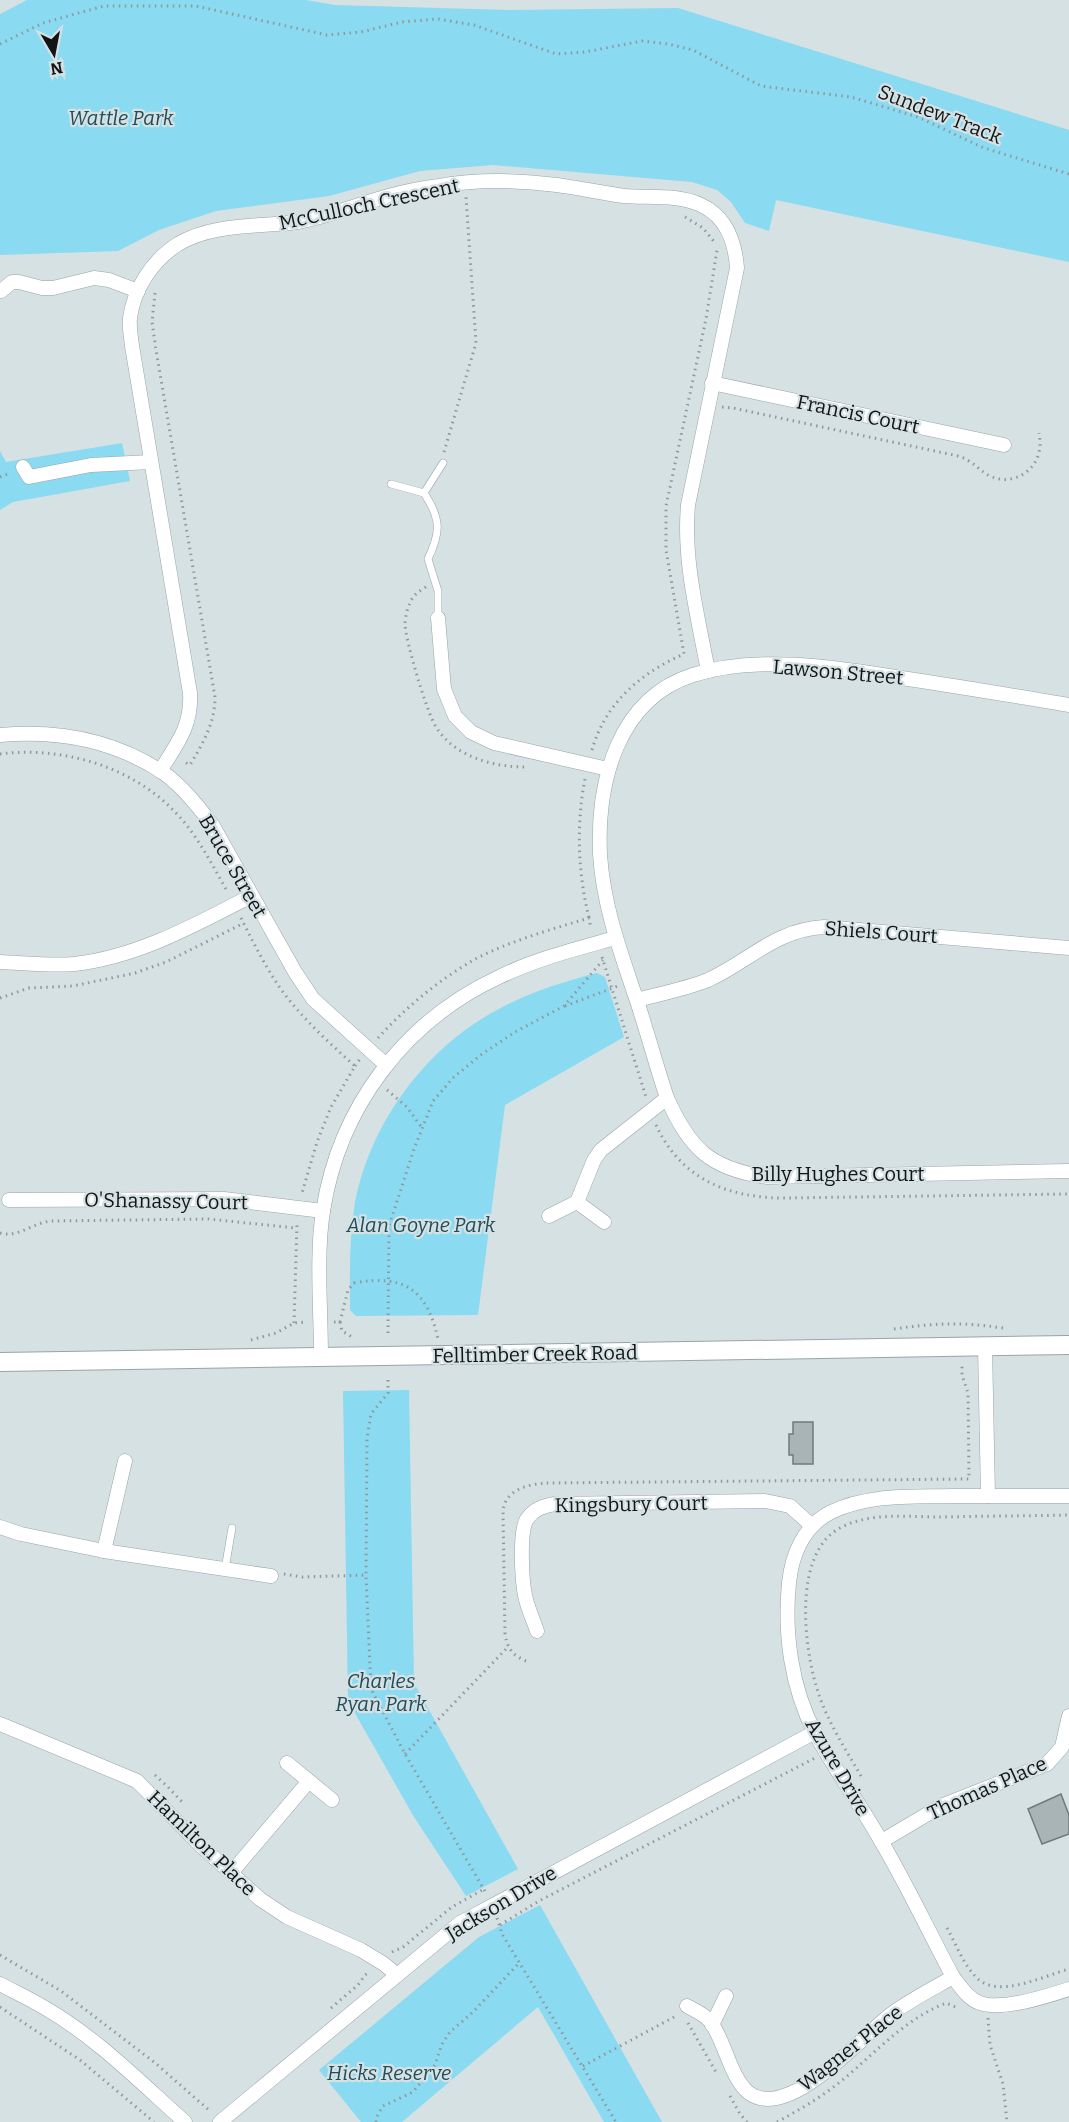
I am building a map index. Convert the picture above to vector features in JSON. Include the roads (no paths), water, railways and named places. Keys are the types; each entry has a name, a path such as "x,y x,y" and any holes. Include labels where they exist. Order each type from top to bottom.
{"main road":[{"name":"Felltimber Creek Road","path":"0,1362 1069,1346"}],"street":[{"name":"McCulloch Crescent","path":"160,771 185,731 191,710 130,329 132,306 138,291 146,275 159,259 179,244 204,233 309,220 387,196 440,185 506,181 555,185 625,196 675,198 701,204 718,217 730,233 736,250 737,268 708,403 686,525 687,553 708,671"},
{"path":"1,291 12,282 53,288 94,278 109,280 138,291"},
{"name":"Francis Court","path":"712,383 1004,445"},
{"path":"23,467 29,477 91,465 152,462"},
{"path":"438,618 444,689 455,716 471,732 494,743 608,769"},
{"name":"Lawson Street","path":"616,942 606,899 600,855 600,826 608,769 615,748 628,724 644,704 666,688 708,671 756,665 814,666 853,669 1069,705"},
{"name":"Bruce Street","path":"0,735 29,732 56,733 87,739 123,751 160,771 199,807 213,826 251,896 313,999 385,1064"},
{"path":"0,962 58,965 103,959 160,940 251,896"},
{"name":"Shiels Court","path":"637,1000 709,979 782,936 805,928 824,927 1069,948"},
{"path":"321,1357 323,1211 343,1140 360,1103 385,1064 441,1012 499,976 594,944 616,942"},
{"name":"Billy Hughes Court","path":"616,942 637,1000 667,1098 678,1124 695,1146 717,1164 742,1174 767,1178 1069,1172"},
{"path":"549,1216 577,1202 594,1160 601,1150 667,1098"},
{"name":"O'Shanassy Court","path":"9,1200 214,1199 323,1211"},
{"path":"577,1202 604,1222"},
{"path":"985,1347 988,1496"},
{"path":"104,1551 125,1461"},
{"path":"811,1525 829,1513 852,1504 891,1497 1069,1496"},
{"name":"Kingsbury Court","path":"537,1631 524,1594 522,1539 526,1520 534,1511 543,1506 765,1501 790,1506 811,1525"},
{"name":"Azure Drive","path":"811,1525 791,1566 788,1634 796,1685 815,1732 882,1841 953,1977 966,1995 980,2003 1002,2004 1038,1999 1069,1989"},
{"path":"0,1527 21,1534 104,1551 271,1576"},
{"name":"Thomas Place","path":"882,1841 941,1806 1047,1764 1062,1747 1069,1716"},
{"name":"Hamilton Place","path":"0,1724 137,1781 231,1874 260,1899 286,1917 361,1950 397,1975"},
{"name":"Jackson Drive","path":"217,2119 460,1923 815,1732"},
{"path":"287,1763 332,1800"},
{"path":"231,1874 309,1782"},
{"name":"Wagner Place","path":"684,2009 705,2017 712,2025 739,2080 747,2091 761,2099 777,2100 798,2091 822,2076 899,2008 953,1977"},
{"path":"0,1984 46,2008 81,2032 116,2059 185,2122"},
{"path":"712,2025 726,1996"}],"lane":[{"path":"424,493 443,463"},
{"path":"391,484 424,493 437,517 438,530 428,559 438,591 438,618"},
{"path":"225,1569 232,1528"}],"park label":[{"name":"Wattle Park","path":"121,118"},
{"name":"Alan Goyne Park","path":"421,1225"},
{"name":"Charles Ryan Park","path":"381,1692"},
{"name":"Hicks Reserve","path":"389,2073"}]}
